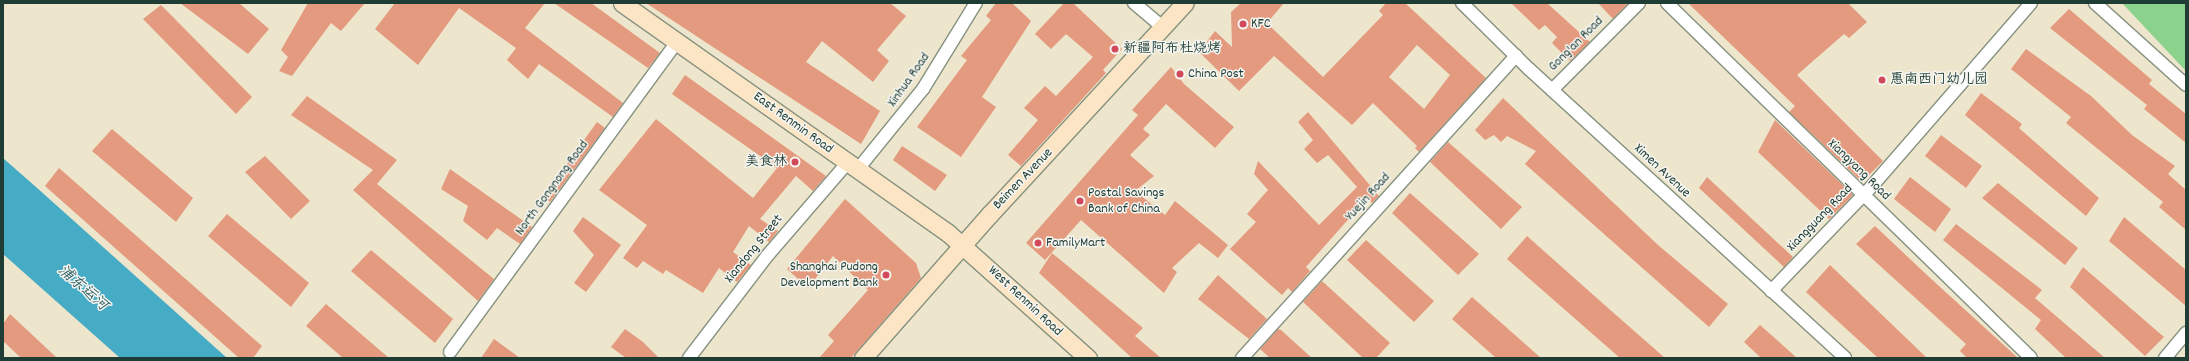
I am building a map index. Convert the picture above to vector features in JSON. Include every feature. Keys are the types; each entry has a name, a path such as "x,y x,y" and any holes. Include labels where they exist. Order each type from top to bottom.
{"street":[{"name":"East Renmin Road","path":"622,3 963,245"},
{"name":"Xinhua Road","path":"853,166 923,89 976,3"},
{"path":"1134,3 1163,27"},
{"name":"Beimen Avenue","path":"863,358 963,245 1185,3"},
{"name":"Ximen Avenue","path":"1462,3 1552,90 1845,358"},
{"name":"Gong'an Road","path":"1552,90 1639,3"},
{"name":"Xiangyang Road","path":"1667,3 1862,195 2031,358"},
{"name":"Xiangguang Road","path":"1771,291 1862,195 2032,3"},
{"path":"2095,3 2186,85"},
{"name":"North Gongnong Road","path":"450,352 677,42"},
{"name":"Yuejin Road","path":"1242,358 1516,56"},
{"name":"Xiandong Street","path":"689,358 767,256 853,166"},
{"name":"West Renmin Road","path":"963,245 1088,358"},
{"path":"2164,358 2186,333"}],"green space":[{"path":"2122,3 2186,3 2185,70"}],"water":[{"name":"浦东运河","path":"3,158 227,358 120,358 3,254"}],"building":[{"path":"180,3 239,3 269,29 248,54"},
{"path":"308,3 365,3 341,31 331,23 292,76 279,71 288,57 281,50"},
{"path":"395,3 545,3 525,28 623,103 613,117 539,64 528,79 507,60 516,48 459,8 418,65 375,29"},
{"path":"554,3 591,3 660,53 648,68"},
{"path":"646,3 890,3 906,16 877,50 889,61 873,82 822,41 806,62 880,111 861,144"},
{"path":"996,3 1012,3 1031,21 982,97 996,107 961,157 917,127 967,60 961,56 991,20 986,16"},
{"path":"1064,3 1073,3 1122,49 1103,70 1106,73 1021,166 1008,155 1038,120 1024,108 1045,86 1056,96 1093,57 1066,34 1051,49 1035,34"},
{"path":"1241,3 1284,3 1267,23 1323,77 1383,15 1379,11 1386,3 1405,3 1486,78 1419,152 1415,148 1417,146 1373,103 1352,125 1274,56 1239,91 1199,52 1215,31 1232,47 1231,12","holes":["1417,45 1450,75 1424,109 1389,77"]},
{"path":"1511,3 1547,3 1590,42 1570,61 1552,43 1557,37 1545,25 1539,30"},
{"path":"1598,3 1628,3 1613,19"},
{"path":"1688,3 1848,3 1867,22 1849,38 1844,34 1797,75 1883,161 1862,182 1789,112 1795,106"},
{"path":"161,5 252,97 236,114 143,19"},
{"path":"2069,9 2152,80 2149,84 2186,114 2186,143 2144,109 2147,105 2050,28"},
{"path":"2026,49 2091,96 2132,135 2175,166 2168,174 2186,190 2186,230 2159,207 2163,202 2066,123 2071,117 2011,69"},
{"path":"1171,67 1184,84 1234,127 1215,148 1166,104 1143,129 1150,135 1130,155 1154,176 1135,191 1165,215 1175,201 1228,245 1218,258 1199,243 1172,268 1177,272 1164,293 1081,220 1045,260 1026,243 1138,115 1132,110"},
{"path":"685,75 826,176 813,191 796,176 760,219 778,231 769,242 749,226 733,252 751,265 737,282 719,268 703,293 666,270 663,274 643,261 637,268 623,258 647,225 599,190 656,119 753,198 777,168 672,94"},
{"path":"1981,93 2022,124 2019,128 2099,198 2086,216 1965,115"},
{"path":"307,96 397,160 377,184 494,279 478,301 353,190 373,170 291,115"},
{"path":"1503,98 1658,245 1728,304 1709,327 1525,164 1536,151 1507,136 1501,142 1494,135 1485,140 1475,130"},
{"path":"1308,112 1379,196 1372,203 1368,199 1306,267 1310,271 1292,292 1288,288 1282,295 1230,249 1256,222 1247,214 1268,190 1254,174 1258,161 1319,225 1357,187 1328,155 1317,163 1304,149 1313,140 1298,122"},
{"path":"1775,120 1853,195 1829,219 1758,152"},
{"path":"597,122 605,128 550,202 543,197"},
{"path":"112,129 193,198 176,222 92,151"},
{"path":"1941,135 1982,166 1966,188 1925,156"},
{"path":"1448,142 1522,207 1501,229 1430,162"},
{"path":"902,146 947,175 935,191 893,160"},
{"path":"265,156 310,201 291,219 245,172"},
{"path":"59,168 262,346 253,358 239,358 45,186"},
{"path":"450,169 532,227 520,244 497,228 487,240 463,221 468,206 441,189"},
{"path":"1707,177 1793,257 1784,267 1699,188"},
{"path":"1910,177 1951,209 1935,232 1894,199"},
{"path":"1998,183 2078,248 2065,265 1982,198"},
{"path":"1410,193 1479,254 1458,275 1392,213"},
{"name":"Shanghai Pudong Development Bank","path":"845,199 916,263 921,278 851,358 819,358 834,341 828,335 868,290 833,256 808,288 787,269"},
{"path":"227,214 309,283 291,307 208,236"},
{"path":"583,217 621,245 586,292 574,283 594,255 573,231"},
{"path":"2124,217 2186,270 2186,306 2109,241"},
{"path":"1956,224 2042,290 2035,298 2105,358 2066,358 2035,329 2041,320 1943,240"},
{"path":"1875,226 2018,358 1967,358 1960,351 1966,344 1856,244"},
{"path":"1527,236 1665,358 1620,358 1507,259"},
{"path":"1366,240 1434,301 1414,322 1347,260"},
{"path":"371,250 453,319 435,343 351,271"},
{"path":"1052,253 1143,328 1135,336 1161,358 1132,358 1039,273"},
{"path":"1830,265 1927,358 1878,358 1806,292"},
{"path":"2083,267 2164,337 2145,356 2070,287"},
{"path":"1218,275 1267,319 1249,339 1198,299"},
{"path":"1322,281 1390,343 1376,358 1363,358 1303,302"},
{"path":"1472,297 1541,358 1496,358 1452,319"},
{"path":"326,304 389,358 343,358 306,326"},
{"path":"10,314 57,358 21,358 3,341 3,324"},
{"path":"1760,325 1797,358 1761,358 1744,342"},
{"path":"625,329 643,342 659,358 626,358 611,347"},
{"path":"1278,329 1312,358 1270,358 1260,349"},
{"path":"494,339 520,358 481,358"}],"place":[{"name":"KFC","path":"1243,24"},
{"name":"新疆阿布杜烧烤","path":"1115,49"},
{"name":"China Post","path":"1180,74"},
{"name":"惠南西门幼儿园","path":"1882,80"},
{"name":"美食林","path":"795,162"},
{"name":"Postal Savings Bank of China","path":"1080,201"},
{"name":"FamilyMart","path":"1038,243"},
{"name":"Shanghai Pudong Development Bank","path":"886,275"}]}
